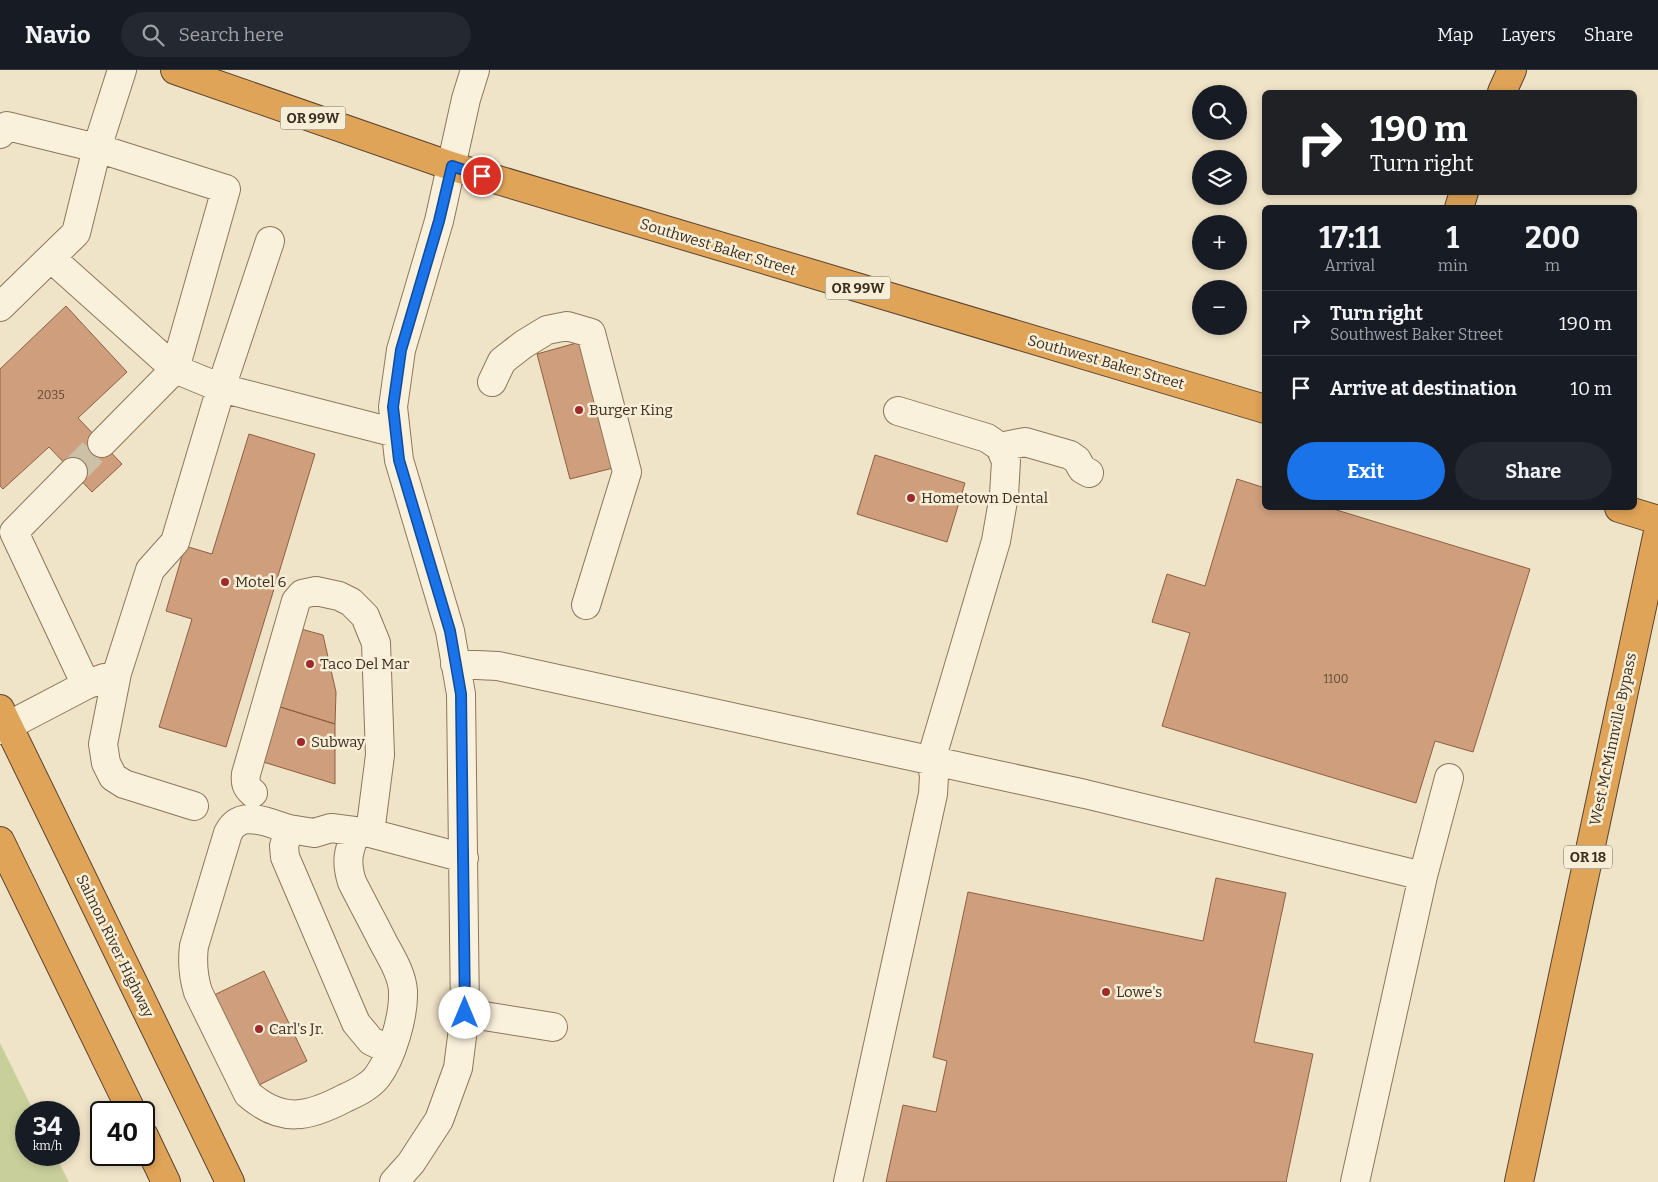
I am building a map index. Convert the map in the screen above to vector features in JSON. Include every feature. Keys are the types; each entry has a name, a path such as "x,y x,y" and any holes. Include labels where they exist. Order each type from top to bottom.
{"highway":[{"name":"Southwest Baker Street","path":"175,70 452,166 1262,408"},
{"path":"1503,90 1512,70"},
{"path":"1626,510 1658,520"},
{"name":"West McMinnville Bypass","path":"1519,1182 1658,532"},
{"name":"Salmon River Highway","path":"3,722 230,1182"},
{"path":"0,841 127,1101"},
{"path":"155,1159 166,1182"}],"street":[{"path":"0,307 76,233 98,148 122,70"},
{"path":"394,1182 411,1163 439,1120 458,1068 465,1013 461,694 450,631 399,460 393,407 401,350 439,221 466,99 475,70"},
{"path":"0,134 7,126 98,148 226,189 175,368 102,443"},
{"path":"194,806 124,784 113,777 106,764 104,744 117,673 150,570 175,542 221,388 270,241"},
{"path":"50,258 175,368 221,388 396,434"},
{"path":"492,382 502,361 524,344 547,330 566,326 590,333 627,472 586,605"},
{"path":"848,1182 933,794 934,776 931,760 996,541 1004,495 1006,461 1000,447 987,438 898,411"},
{"path":"1000,447 1025,442 1070,455 1077,460 1082,469 1089,473"},
{"path":"73,472 14,532 86,685"},
{"path":"253,793 245,782 246,774 296,601 302,594 308,592 326,592 351,602 364,616 376,643 380,755 363,832 348,853 348,870 352,882 397,968 403,988 403,1006 390,1050 376,1078 361,1090 322,1110 296,1114 272,1111 258,1103 248,1094 198,992 193,975 194,946 228,833 234,824 243,819 251,818 289,829 314,833 331,828 363,832 464,858"},
{"path":"455,664 498,666 931,760 1086,794 1423,876"},
{"path":"3,722 117,673"},
{"path":"1355,1182 1423,876 1449,778"},
{"path":"289,829 284,846 285,858 356,1023 371,1042 390,1050"},
{"path":"465,1013 553,1027"}],"green space":[{"path":"0,1043 29,1101 15,1101 15,1166 61,1166 69,1182 0,1182"}],"building":[{"path":"66,306 127,372 78,418 122,464 92,492 49,447 3,489 0,486 0,369"},
{"name":"Burger King","path":"587,340 621,466 570,479 537,354"},
{"name":"Motel 6","path":"249,434 315,454 226,747 159,727 192,619 166,611 185,546 212,554"},
{"name":"Hometown Dental","path":"875,455 965,483 947,542 857,514"},
{"path":"1237,479 1262,487 1262,510 1337,510 1530,569 1473,752 1435,741 1416,803 1162,726 1190,633 1152,622 1167,574 1205,586"},
{"name":"Taco Del Mar","path":"301,629 323,635 336,692 335,724 277,706"},
{"name":"Subway","path":"277,706 335,724 335,784 260,761"},
{"name":"Lowe's","path":"1216,878 1286,893 1254,1042 1313,1054 1286,1182 886,1182 903,1105 936,1112 947,1061 933,1057 968,892 1203,941"},
{"name":"Carl's Jr.","path":"264,971 307,1061 255,1087 212,996"}],"tunnel":[{"path":"73,472 102,443"}],"place":[{"name":"Burger King","path":"579,410"},
{"name":"Hometown Dental","path":"911,498"},
{"name":"Motel 6","path":"225,582"},
{"name":"Taco Del Mar","path":"310,664"},
{"name":"Subway","path":"301,742"},
{"name":"Lowe's","path":"1106,992"},
{"name":"Carl's Jr.","path":"259,1029"}],"route":[{"path":"465,1013 461,694 450,631 399,460 393,407 401,350 439,221 452,166 482,176"}]}
